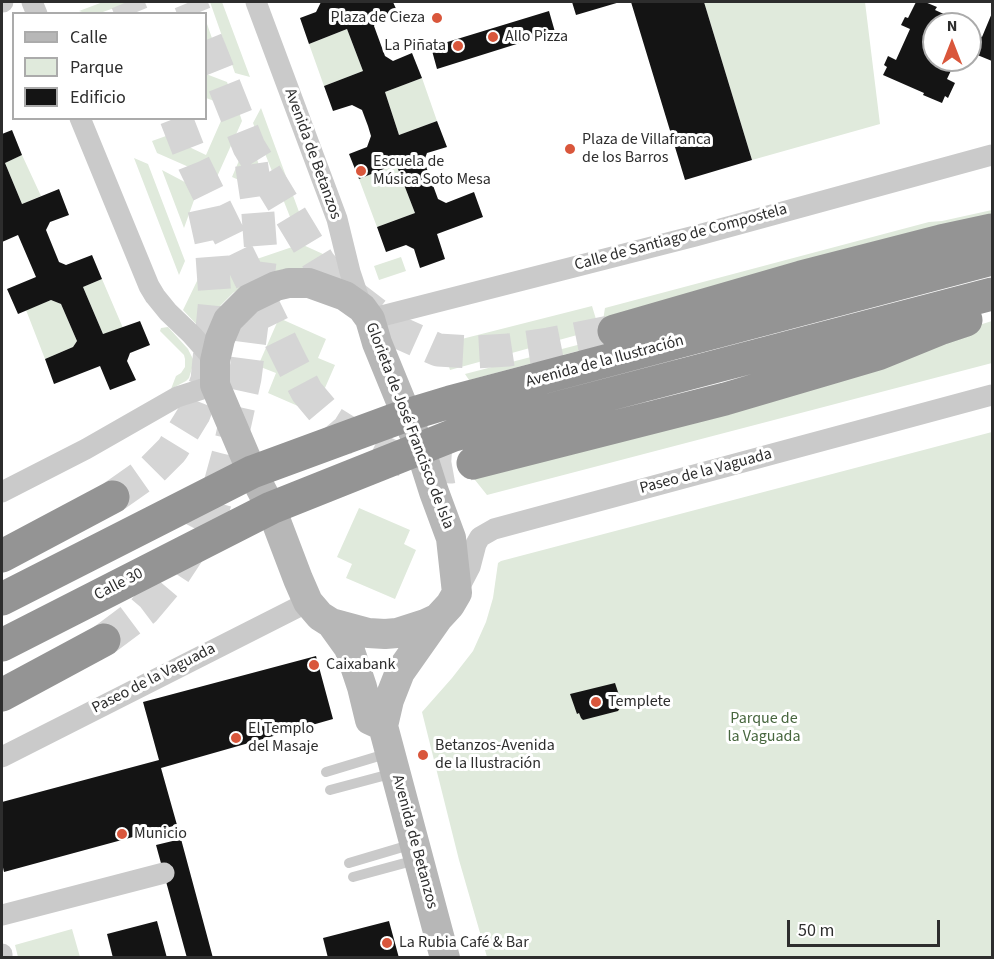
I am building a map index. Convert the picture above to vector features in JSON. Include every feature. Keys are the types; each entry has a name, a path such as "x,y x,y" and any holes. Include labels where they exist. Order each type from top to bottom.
{"highway":[{"path":"614,331 801,277 993,230"},
{"name":"Avenida de la Ilustración","path":"238,478 407,415 450,402 993,259"},
{"name":"Avenida de la Ilustración","path":"237,526 271,508 465,432 993,294"},
{"path":"473,463 725,399 878,354 942,328 993,311"},
{"path":"2,599 238,478"},
{"path":"2,550 113,498 2,556"},
{"name":"Calle 30","path":"2,645 237,526"},
{"path":"3,694 104,640"}],"street":[{"name":"Avenida de Betanzos","path":"256,2 337,219 350,272 366,314"},
{"path":"81,120 149,286 168,312 192,335 215,373 238,478 271,508 308,602 320,616 331,623 368,633 385,634 409,629 438,618 457,593"},
{"name":"Calle de Santiago de Compostela","path":"366,314 695,236 993,155"},
{"name":"Glorieta de José Francisco de Isla","path":"215,373 220,339 228,320 249,299 276,286 289,283 309,283 345,296 366,314 420,448 451,538 457,593"},
{"path":"2,492 86,449 215,373"},
{"name":"Paseo de la Vaguada","path":"457,593 470,567 480,537 494,529 993,395"},
{"name":"Paseo de la Vaguada","path":"2,757 308,602"},
{"name":"Avenida de Betanzos","path":"438,618 400,672 389,700 389,751 445,957"},
{"name":"Avenida de Betanzos","path":"331,623 350,648 370,720 389,751"},
{"path":"2,915 164,873"}],"lane":[{"path":"326,772 389,751"},
{"path":"330,790 389,751"},
{"path":"349,863 416,852"},
{"path":"353,877 416,852"}],"green space":[{"path":"103,2 131,2 103,12 79,11"},
{"path":"210,2 222,2 250,77 235,73"},
{"path":"704,2 865,2 880,124 752,160"},
{"path":"207,24 222,67 207,61"},
{"path":"347,29 363,71 324,86 309,44"},
{"path":"207,74 227,82 233,98 220,103 207,98"},
{"path":"422,78 437,121 399,135 385,92"},
{"path":"261,108 302,220 292,222 253,123"},
{"path":"238,109 242,121 216,179 157,153 152,141 166,136 206,155 224,114"},
{"path":"249,137 269,193 232,177"},
{"path":"22,155 41,196 22,204 5,163"},
{"path":"134,158 148,164 185,261 179,275"},
{"path":"396,164 415,213 377,227 359,179"},
{"path":"162,170 198,189 184,228"},
{"path":"992,210 992,217 602,326 605,308 929,222"},
{"path":"301,244 334,259 334,269 330,273 301,268 260,276 233,293 221,305 208,326 200,328 183,310 198,279"},
{"path":"401,257 406,271 379,280 374,266"},
{"path":"102,279 123,328 103,334 83,287"},
{"path":"51,300 61,304 77,341 73,347 45,359 26,310"},
{"path":"592,306 599,329 450,370 442,344"},
{"path":"279,318 326,339 318,358 335,365 314,413 268,393 276,373 258,366"},
{"path":"992,321 992,363 487,495 471,475 620,436"},
{"path":"168,327 188,349 193,359 189,378 171,389 176,376 185,367 185,359 184,355 160,331 161,328"},
{"path":"589,342 589,348 469,380 465,374"},
{"name":"Parque de la Vaguada","path":"992,432 992,957 487,957 459,860 422,712 473,651 486,622 493,598 498,563"},
{"path":"359,508 410,530 404,544 416,550 395,599 346,578 352,564 337,557"},
{"path":"72,929 80,957 18,957 15,945"}],"building":[{"path":"321,2 393,2 397,11 377,18 374,26 385,56 393,61 412,53 422,78 385,92 399,135 437,121 447,147 427,153 424,161 438,199 446,203 474,192 483,217 437,234 445,259 420,268 414,249 406,245 386,252 377,227 415,213 396,164 359,179 349,154 367,147 371,136 362,110 352,105 333,111 324,86 363,71 347,29 309,44 300,18 316,12"},
{"path":"572,2 620,2 576,15"},
{"path":"631,2 704,2 752,160 685,180"},
{"path":"916,2 925,2 937,7 935,10 939,12 922,12 922,72 950,72 947,79 955,83 948,98 945,96 942,103 883,75 887,67 884,65 888,56 896,60 910,29 901,25 905,17 908,18"},
{"path":"549,11 555,32 437,69 431,47"},
{"path":"992,13 992,61 982,57 982,37"},
{"path":"12,130 22,155 5,163 22,204 59,189 69,215 50,222 46,230 59,262 66,265 92,255 102,279 83,287 103,334 140,321 150,345 130,353 127,361 136,380 110,390 100,366 54,384 45,359 73,347 77,341 61,304 51,300 18,314 7,289 36,277 18,235 2,242 2,134"},
{"path":"316,656 333,719 161,768 177,825 4,872 2,802 159,760 143,702"},
{"name":"Templete","path":"615,683 621,701 618,703 620,708 618,711 583,720 579,713 577,714 570,694"},
{"path":"181,839 213,958 187,958 156,845"},
{"path":"157,921 167,958 113,958 107,934"},
{"path":"389,921 399,958 328,958 323,938"}],"tunnel":[{"path":"127,2 131,12"},
{"path":"190,2 194,12"},
{"path":"207,42 249,147 320,264 342,288 400,333 438,350 473,352 509,350 614,331"},
{"path":"177,120 194,164 291,362 307,392 333,423 370,446 418,465 451,467 473,463"},
{"path":"104,640 144,610 172,577 197,539 214,506 245,378 261,254 251,161"},
{"path":"113,497 153,469 172,450 194,414 207,380 215,298 211,241 204,209"}],"place":[{"name":"Plaza de Cieza","path":"437,18"},
{"name":"Allo Pizza","path":"493,37"},
{"name":"La Piñata","path":"458,46"},
{"name":"Plaza de Villafranca de los Barros","path":"570,149"},
{"name":"Escuela de Música Soto Mesa","path":"361,171"},
{"name":"Caixabank","path":"314,665"},
{"name":"Templete","path":"596,702"},
{"name":"El Templo del Masaje","path":"236,738"},
{"name":"Betanzos-Avenida de la Ilustración","path":"423,755"},
{"name":"Municio","path":"122,834"},
{"name":"La Rubia Café & Bar","path":"387,943"}]}
